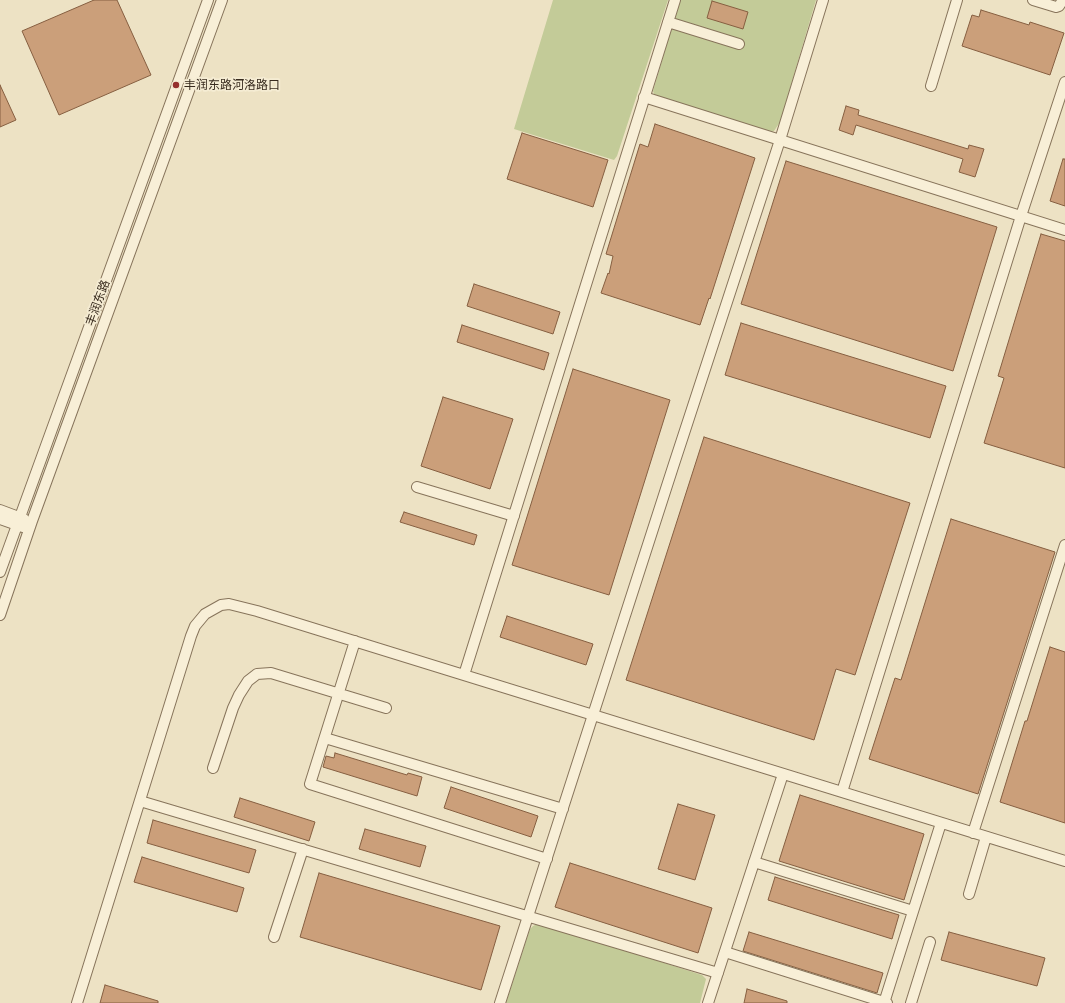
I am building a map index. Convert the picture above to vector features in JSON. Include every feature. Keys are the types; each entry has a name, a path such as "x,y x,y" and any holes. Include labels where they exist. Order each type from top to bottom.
{"street":[{"name":"丰润东路","path":"0,572 208,0"},
{"name":"丰润东路","path":"0,615 31,525 222,0"},
{"path":"464,675 674,0"},
{"path":"500,1003 780,140 823,0"},
{"path":"931,86 957,0"},
{"path":"1033,0 1056,7 1060,6 1063,0"},
{"path":"668,22 739,44"},
{"path":"842,792 1021,216 1065,82"},
{"path":"644,97 1065,230"},
{"path":"417,487 514,516"},
{"path":"0,510 18,521"},
{"path":"0,519 18,521 31,525"},
{"path":"973,833 1065,545"},
{"path":"77,1003 191,636 205,614 221,605 229,604 256,611 1065,861"},
{"path":"355,642 310,784 547,859"},
{"path":"213,768 233,708 239,695 248,681 257,674 264,672 271,673 386,708"},
{"path":"325,738 563,809"},
{"path":"708,1003 783,774"},
{"path":"140,801 718,973"},
{"path":"725,952 885,1003 941,823"},
{"path":"969,894 986,837"},
{"path":"274,937 303,849"},
{"path":"754,862 913,911"},
{"path":"911,1003 930,942"}],"green space":[{"path":"553,0 668,0 617,156 614,160 514,129"},
{"path":"680,0 816,0 780,122 774,131 771,132 654,94 653,91"},
{"path":"539,923 702,975 706,979 700,1003 506,1003 530,929"}],"building":[{"path":"94,0 117,0 151,75 59,115 22,31"},
{"path":"712,1 748,12 743,29 707,18"},
{"path":"981,10 1029,25 1030,22 1064,33 1050,75 962,46 972,15 979,17"},
{"path":"0,85 16,120 0,127"},
{"path":"846,106 859,110 858,115 968,149 969,145 984,149 975,177 959,172 963,159 856,125 853,135 839,130"},
{"path":"655,124 755,158 710,299 709,298 700,325 601,293 608,273 609,274 613,256 606,254 640,144 648,147"},
{"path":"522,133 608,160 593,207 507,179"},
{"path":"1063,159 1065,159 1065,206 1050,201"},
{"path":"786,161 997,227 953,371 741,304"},
{"path":"1041,234 1065,241 1065,468 984,443 1004,378 998,376"},
{"path":"474,284 560,312 553,334 467,306"},
{"path":"741,323 946,386 930,438 725,375"},
{"path":"462,325 549,353 544,370 457,342"},
{"path":"573,369 670,400 609,595 512,565"},
{"path":"443,397 513,419 490,489 421,466"},
{"path":"704,437 910,503 855,675 836,669 814,740 626,680"},
{"path":"404,512 477,535 474,545 400,522"},
{"path":"951,519 1055,552 978,794 869,759 895,678 901,680"},
{"path":"507,616 593,644 586,665 500,637"},
{"path":"1050,647 1065,652 1065,823 1000,802"},
{"path":"335,753 407,775 408,773 422,777 417,796 323,767 326,756 334,758"},
{"path":"451,787 538,816 531,837 444,808"},
{"path":"800,795 924,834 904,900 779,861"},
{"path":"240,798 315,822 309,841 234,817"},
{"path":"678,804 715,815 695,880 658,869"},
{"path":"153,820 256,850 249,873 147,843"},
{"path":"365,829 426,846 420,867 359,849"},
{"path":"142,857 244,888 237,912 134,882"},
{"path":"570,863 712,908 698,953 555,907"},
{"path":"319,873 500,926 481,990 300,937"},
{"path":"775,877 899,915 892,939 768,900"},
{"path":"749,932 883,973 877,993 743,951"},
{"path":"949,932 1045,958 1037,986 941,960"},
{"path":"105,985 158,1001 158,1003 100,1003"},
{"path":"747,989 787,1001 787,1003 744,1003"}],"place":[{"name":"丰润东路河洛路口","path":"176,85"}]}
